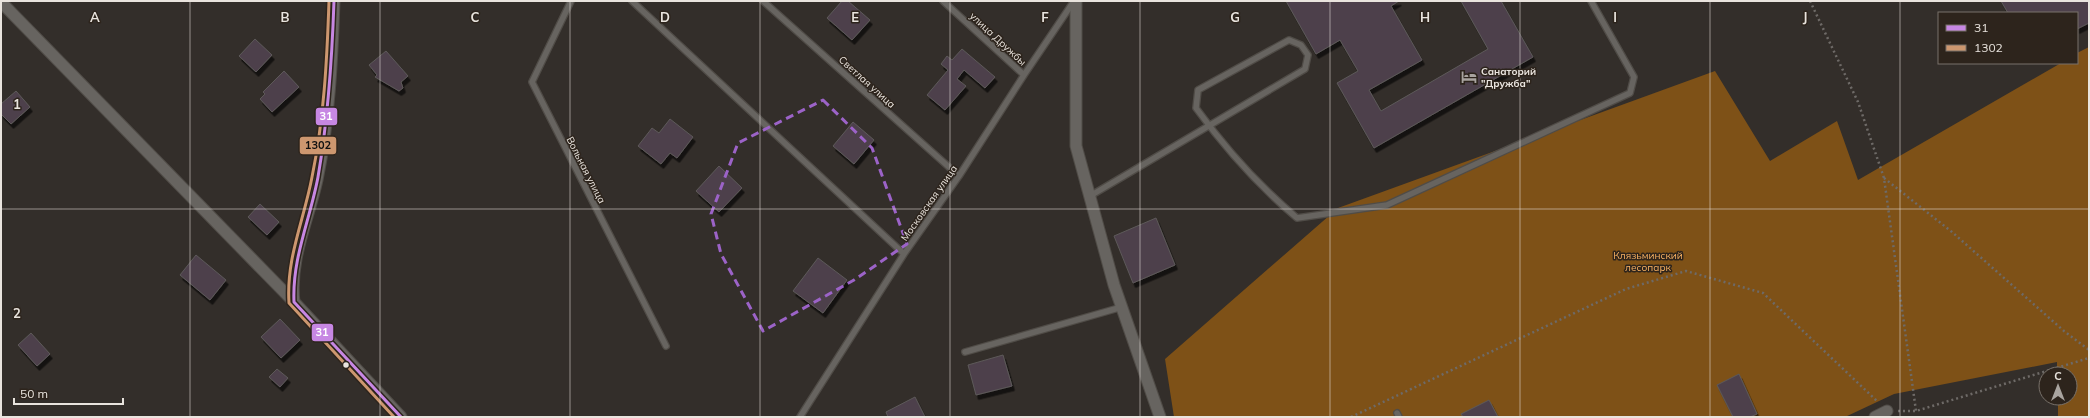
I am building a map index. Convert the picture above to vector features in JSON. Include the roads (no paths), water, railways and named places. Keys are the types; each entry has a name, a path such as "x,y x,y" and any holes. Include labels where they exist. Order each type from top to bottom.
{"street":[{"path":"294,302 292,283 295,261 317,181 325,135 334,1"},
{"path":"1075,1 1076,146 1122,307 1160,417"},
{"path":"1,2 294,302 401,417"},
{"path":"1875,417 1887,411"}],"lane":[{"name":"Вольная улица","path":"571,1 532,82 666,346"},
{"path":"632,1 904,254"},
{"name":"Светлая улица","path":"763,1 959,176"},
{"name":"улица Дружбы","path":"943,1 1024,75"},
{"name":"Московская улица","path":"800,417 904,254 959,176 1024,75 1075,1"},
{"path":"1090,196 1209,126 1304,69 1308,55 1301,45 1289,40 1198,90 1196,108 1209,126 1269,194 1297,218 1387,205 1630,94 1634,76 1591,1"},
{"path":"965,352 1122,307"}],"place":[{"name":"Санаторий \"Дружба\"","path":"1469,77"}],"park label":[{"name":"Клязьминский лесопарк","path":"1648,260"}]}
